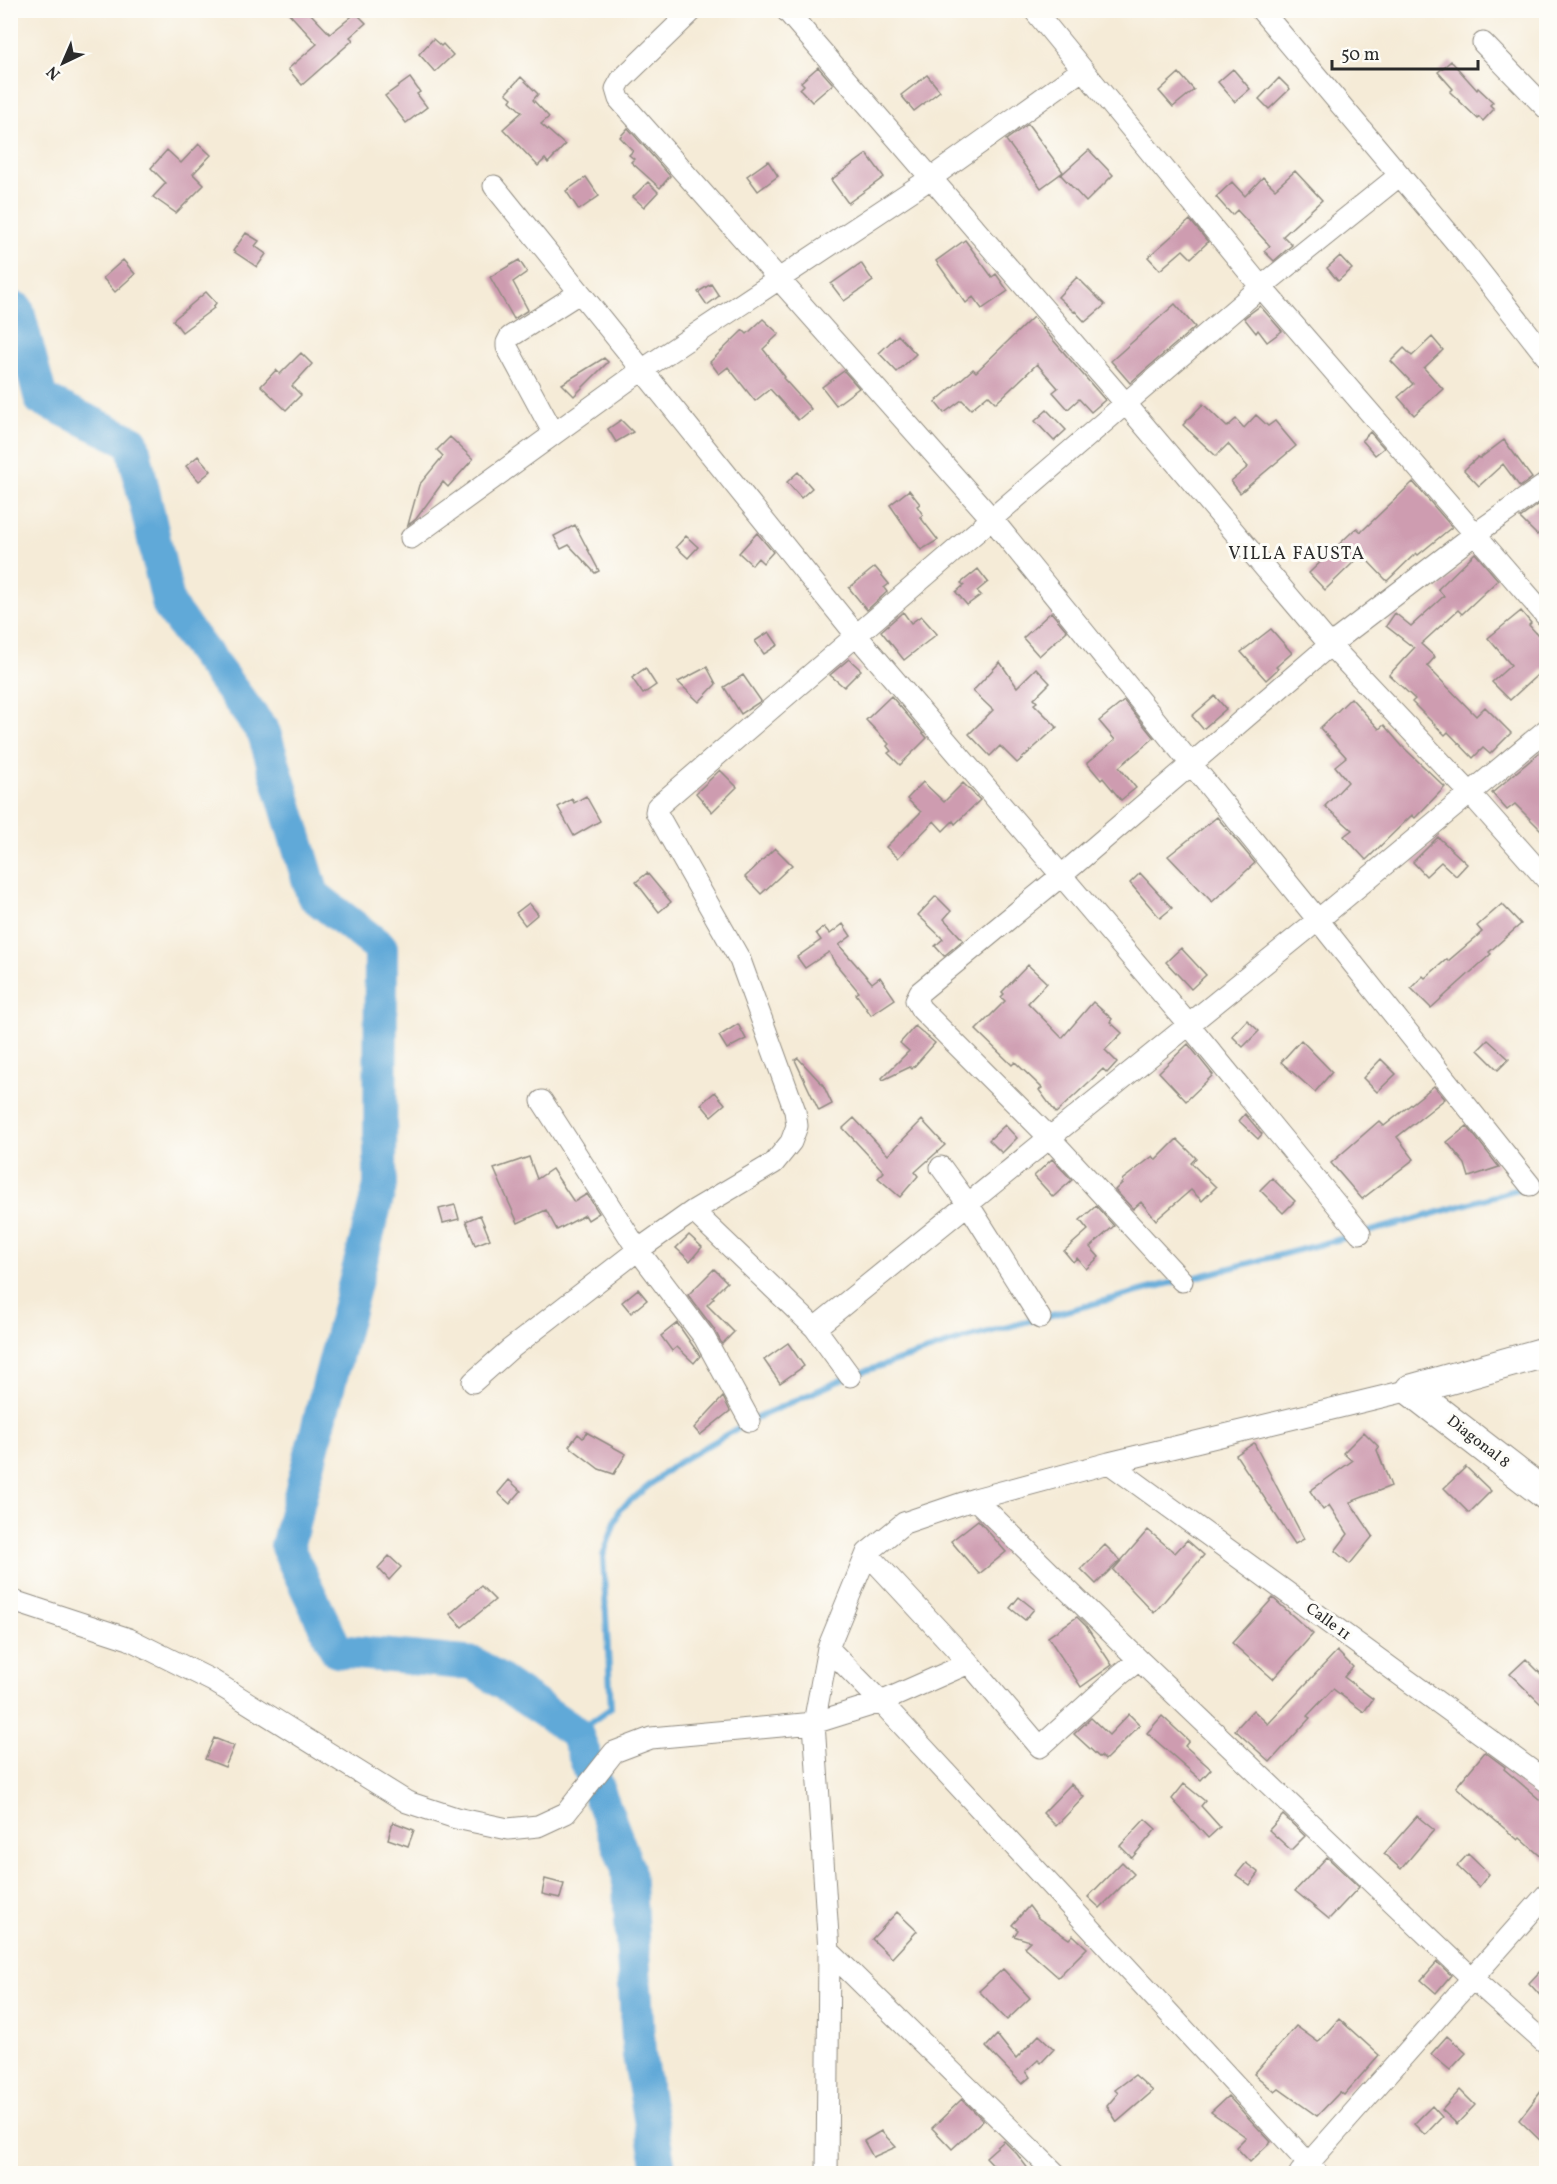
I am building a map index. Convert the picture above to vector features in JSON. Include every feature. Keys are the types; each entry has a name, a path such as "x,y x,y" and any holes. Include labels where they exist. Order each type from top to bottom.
{"street":[{"path":"693,10 621,80 616,89 619,99 992,519 1530,1185"},
{"path":"786,10 1126,404 1330,645 1470,793 1546,879"},
{"path":"1034,10 1261,287 1546,616"},
{"path":"1261,10 1466,254 1546,356"},
{"path":"1483,43 1546,108"},
{"path":"411,538 642,370 931,178 1082,70"},
{"path":"474,1382 509,1350 638,1250 693,1211 774,1163 791,1142 797,1126 795,1111 740,960 656,810 1261,287 1400,175"},
{"path":"494,186 857,636 1189,1025 1360,1233"},
{"path":"554,434 507,347 507,342 579,293"},
{"path":"1182,1281 1050,1138 921,1009 916,1000 920,992 1062,875 1330,645 1475,534 1546,484"},
{"path":"815,1328 1318,920 1546,730"},
{"path":"542,1101 638,1250 704,1337 750,1421"},
{"path":"941,1167 968,1204 1040,1318"},
{"path":"693,1211 815,1328 850,1376"},
{"path":"827,2174 829,1951 814,1723 828,1647 867,1553 904,1523 975,1499 1109,1463 1410,1390 1546,1352"},
{"name":"Diagonal 8","path":"1410,1390 1546,1495"},
{"name":"Calle 11","path":"1109,1463 1546,1781"},
{"path":"975,1499 1139,1660 1472,1978 1546,2044"},
{"path":"867,1553 969,1664 1040,1747 1139,1660"},
{"path":"10,1600 129,1639 213,1681 407,1802 456,1818 508,1828 538,1826 566,1813 614,1752 651,1738 814,1723 881,1702 969,1664"},
{"path":"828,1647 1309,2170 1546,1894"},
{"path":"829,1951 1056,2174"}],"building":[{"path":"286,10 307,10 330,34 356,13 366,23 350,37 353,40 302,85 288,69 317,44"},
{"path":"433,39 441,46 443,44 453,55 435,72 419,54"},
{"path":"1451,61 1477,90 1478,88 1493,102 1490,105 1494,109 1483,121 1450,92 1453,89 1438,72"},
{"path":"818,67 833,84 812,102 800,89 804,85 801,82"},
{"path":"1233,69 1250,89 1235,102 1218,82"},
{"path":"1179,73 1194,90 1173,107 1159,91"},
{"path":"927,75 940,91 914,111 901,95"},
{"path":"521,77 538,94 533,100 549,117 541,124 565,145 548,163 545,159 538,166 503,129 522,112 510,101 512,98 506,93"},
{"path":"410,78 420,92 417,94 427,107 406,123 385,96"},
{"path":"1279,78 1290,89 1269,109 1259,99"},
{"path":"1028,124 1063,172 1041,188 1006,140"},
{"path":"628,128 670,176 660,188 631,162 634,159 629,155 633,151 620,137"},
{"path":"199,144 211,155 193,174 204,185 176,213 153,197 166,183 151,168 167,150 181,163"},
{"path":"1089,150 1113,175 1086,202 1061,175"},
{"path":"867,154 884,177 848,203 831,180"},
{"path":"768,161 778,176 758,191 747,176"},
{"path":"1295,171 1322,200 1283,236 1292,245 1274,261 1264,251 1270,246 1237,210 1232,215 1216,197 1232,182 1245,196 1263,177 1275,189"},
{"path":"586,177 599,196 579,210 566,191"},
{"path":"648,182 658,192 644,207 633,197"},
{"path":"1190,220 1208,242 1191,258 1183,250 1160,270 1148,257"},
{"path":"246,233 259,241 255,246 266,254 257,267 233,251"},
{"path":"965,240 992,277 996,274 1008,291 982,309 973,297 966,303 936,261"},
{"path":"1340,256 1352,269 1338,281 1327,268"},
{"path":"123,260 135,274 115,292 103,278"},
{"path":"519,260 527,272 513,282 528,310 514,319 490,277"},
{"path":"861,263 873,281 844,301 831,284"},
{"path":"1077,277 1105,305 1085,322 1058,297"},
{"path":"711,284 719,296 707,305 698,292"},
{"path":"206,292 216,303 214,308 182,332 173,320"},
{"path":"1175,304 1195,327 1130,383 1111,361"},
{"path":"1260,306 1282,331 1267,342 1258,330 1256,333 1244,318"},
{"path":"1033,317 1105,400 1091,412 1079,399 1068,409 1053,392 1058,388 1037,364 996,403 988,395 971,409 962,400 944,413 935,402 973,369 976,372"},
{"path":"763,319 779,334 763,349 785,377 783,378 811,409 798,420 770,389 755,401 728,367 719,374 710,362 743,330 747,334"},
{"path":"898,335 916,354 897,372 879,353"},
{"path":"1432,337 1443,350 1424,368 1443,389 1414,415 1398,397 1413,384 1391,361 1404,348 1412,356"},
{"path":"301,353 312,364 292,386 301,395 286,410 261,386 276,370 280,374"},
{"path":"604,358 608,362 574,396 562,384"},
{"path":"844,371 859,388 836,405 822,387"},
{"path":"1203,404 1227,427 1236,419 1244,428 1256,415 1268,426 1275,421 1296,446 1240,493 1231,481 1248,467 1228,444 1216,456 1183,425"},
{"path":"1047,410 1066,430 1054,441 1035,421"},
{"path":"621,420 633,432 616,442 608,429"},
{"path":"1370,432 1384,448 1375,455 1362,440"},
{"path":"450,437 473,459 448,487 443,482 416,519 408,525 419,485 443,456 437,450"},
{"path":"1504,440 1532,478 1520,487 1503,464 1479,486 1464,470 1478,457 1480,458"},
{"path":"198,456 211,471 199,481 186,466"},
{"path":"798,472 812,488 801,498 787,482"},
{"path":"1413,482 1452,527 1418,555 1416,553 1387,581 1366,559 1364,561 1360,556 1325,590 1309,573 1354,530 1357,528 1361,532"},
{"path":"909,490 920,504 917,506 923,515 920,517 938,540 921,550 890,505"},
{"path":"1546,499 1546,526 1537,535 1520,518"},
{"path":"575,525 599,571 595,573 569,545 561,549 554,536"},
{"path":"757,533 773,552 763,563 758,558 752,565 739,553"},
{"path":"686,536 698,547 688,558 676,547"},
{"path":"1475,553 1498,580 1462,614 1458,610 1421,644 1435,657 1427,666 1476,716 1485,707 1511,733 1490,754 1483,748 1473,758 1448,732 1445,735 1412,702 1415,699 1389,675 1414,648 1386,626 1395,613 1411,626 1444,596 1438,589"},
{"path":"875,567 889,584 884,588 887,592 867,610 849,588"},
{"path":"978,569 988,582 977,591 981,595 967,605 956,592 964,585 961,583"},
{"path":"1521,611 1531,623 1529,625 1546,644 1546,667 1510,700 1492,682 1511,665 1488,638"},
{"path":"903,612 911,623 921,616 937,634 904,660 881,631"},
{"path":"1051,612 1067,631 1039,656 1023,638"},
{"path":"1271,629 1292,653 1276,667 1278,669 1266,680 1241,652"},
{"path":"769,632 778,645 764,654 755,641"},
{"path":"849,659 861,670 844,687 830,675"},
{"path":"1000,662 1017,687 1036,668 1050,683 1034,699 1037,702 1034,704 1057,727 1017,763 1000,746 990,756 969,734 993,710 973,691"},
{"path":"707,667 716,684 699,702 678,682"},
{"path":"645,668 656,685 643,694 632,678"},
{"path":"743,675 761,701 741,714 724,687"},
{"path":"891,696 927,738 900,765 888,753 891,751 887,746 889,744 866,720"},
{"path":"1215,696 1226,709 1203,729 1192,716"},
{"path":"1351,698 1379,729 1384,725 1402,746 1445,787 1415,818 1412,815 1366,860 1344,836 1352,830 1325,806 1348,782 1335,766 1346,757 1320,728"},
{"path":"1124,701 1154,738 1119,767 1136,788 1121,800 1087,763 1115,740 1099,721"},
{"path":"1546,747 1546,835 1515,804 1507,810 1492,793"},
{"path":"720,770 737,787 712,812 696,793"},
{"path":"923,782 944,802 963,783 980,800 955,824 953,821 943,831 934,821 898,858 886,847 921,812 907,799"},
{"path":"586,796 600,821 574,836 558,807 572,799 574,803"},
{"path":"1217,817 1255,863 1212,902 1168,856"},
{"path":"1438,837 1467,864 1456,876 1441,862 1426,876 1413,862"},
{"path":"775,848 792,865 761,894 745,877"},
{"path":"647,873 671,902 659,912 636,882"},
{"path":"1140,873 1172,908 1160,918 1130,883"},
{"path":"936,896 951,911 944,919 963,940 944,956 935,946 943,939 918,915"},
{"path":"529,903 538,914 525,925 516,913"},
{"path":"1502,904 1521,924 1431,1008 1411,988 1423,976 1425,978 1447,959 1448,961 1482,932 1477,926"},
{"path":"843,924 851,936 839,945 872,983 880,977 895,999 871,1015 856,994 859,992 829,952 805,968 797,957 821,940 816,933 824,927 830,934"},
{"path":"1181,948 1206,975 1191,989 1166,962"},
{"path":"1028,965 1047,983 1028,1003 1062,1038 1093,1002 1112,1019 1110,1022 1122,1033 1105,1050 1117,1062 1107,1073 1103,1069 1056,1113 1039,1090 1042,1088 1015,1062 1012,1065 976,1030 1005,1001 1001,997 1004,994 1002,992"},
{"path":"1247,1020 1259,1031 1243,1047 1232,1036"},
{"path":"738,1024 746,1039 727,1049 719,1036"},
{"path":"915,1026 935,1043 912,1069 910,1067 883,1080 882,1078 909,1051 900,1043"},
{"path":"1301,1040 1332,1072 1315,1092 1281,1062"},
{"path":"1488,1040 1509,1059 1498,1070 1478,1050"},
{"path":"1188,1044 1213,1075 1186,1101 1159,1072"},
{"path":"798,1058 823,1085 832,1104 819,1111 795,1060"},
{"path":"1381,1059 1396,1074 1377,1092 1363,1078"},
{"path":"1434,1086 1445,1099 1397,1137 1414,1159 1362,1199 1331,1163 1379,1121 1384,1126"},
{"path":"715,1092 725,1104 711,1116 701,1104"},
{"path":"1245,1114 1262,1134 1258,1139 1239,1121"},
{"path":"854,1118 888,1155 922,1120 945,1145 915,1172 918,1176 900,1197 878,1178 884,1172 843,1128"},
{"path":"1005,1125 1017,1138 1002,1153 989,1140"},
{"path":"1467,1126 1499,1167 1469,1177 1465,1164 1447,1142"},
{"path":"1177,1139 1196,1158 1191,1163 1216,1187 1202,1201 1191,1190 1156,1220 1141,1202 1133,1209 1115,1190 1123,1182 1122,1180 1153,1156 1156,1160"},
{"path":"529,1157 537,1179 552,1169 574,1202 587,1194 599,1213 588,1220 585,1215 557,1230 546,1210 518,1223 494,1169"},
{"path":"1052,1159 1072,1180 1053,1197 1034,1176"},
{"path":"1272,1178 1295,1201 1283,1213 1260,1190"},
{"path":"455,1205 459,1219 443,1223 439,1209"},
{"path":"1096,1206 1114,1226 1090,1247 1099,1257 1086,1269 1077,1258 1073,1262 1064,1251 1088,1230 1080,1220"},
{"path":"480,1215 490,1239 475,1245 466,1221"},
{"path":"689,1235 702,1247 690,1261 676,1248"},
{"path":"714,1269 727,1282 707,1305 734,1332 722,1344 714,1329 688,1295"},
{"path":"638,1289 647,1300 631,1313 622,1302"},
{"path":"677,1323 700,1356 694,1363 677,1347 672,1351 661,1336"},
{"path":"788,1343 804,1366 780,1383 764,1360"},
{"path":"723,1397 730,1411 700,1435 694,1428"},
{"path":"586,1432 626,1454 614,1474 599,1469 569,1446 578,1434 583,1438"},
{"path":"1364,1432 1379,1447 1377,1450 1391,1486 1350,1502 1373,1536 1350,1564 1335,1551 1348,1534 1329,1505 1323,1510 1310,1491 1352,1461 1343,1453"},
{"path":"1254,1443 1304,1539 1295,1544 1236,1455"},
{"path":"1466,1467 1491,1491 1469,1513 1444,1488"},
{"path":"509,1480 521,1491 510,1504 498,1493"},
{"path":"978,1520 1006,1552 979,1574 951,1541"},
{"path":"1148,1530 1175,1553 1187,1540 1204,1555 1154,1613 1113,1570"},
{"path":"1105,1545 1120,1560 1096,1584 1081,1569"},
{"path":"389,1556 401,1567 389,1580 378,1568"},
{"path":"481,1586 495,1600 462,1627 450,1614"},
{"path":"1019,1597 1034,1609 1025,1620 1010,1608"},
{"path":"1273,1598 1313,1634 1273,1679 1232,1643"},
{"path":"1077,1617 1086,1626 1112,1665 1081,1687 1048,1637"},
{"path":"1337,1651 1353,1667 1344,1677 1373,1699 1364,1712 1333,1689 1307,1716 1310,1718 1270,1762 1235,1730 1253,1710 1268,1724"},
{"path":"1526,1659 1546,1679 1546,1709 1510,1674"},
{"path":"1129,1714 1140,1725 1105,1760 1074,1734 1091,1718 1109,1735"},
{"path":"1162,1716 1189,1741 1185,1746 1211,1769 1201,1780 1147,1733"},
{"path":"214,1738 234,1746 225,1767 205,1759"},
{"path":"1485,1752 1546,1805 1546,1861 1456,1787"},
{"path":"1071,1784 1084,1797 1056,1826 1043,1813"},
{"path":"1184,1784 1205,1801 1201,1806 1220,1827 1208,1838 1172,1799"},
{"path":"1283,1815 1305,1836 1291,1850 1269,1830"},
{"path":"1417,1816 1434,1830 1401,1869 1384,1854"},
{"path":"1145,1819 1156,1829 1132,1858 1120,1846"},
{"path":"393,1822 414,1830 408,1846 388,1839"},
{"path":"1468,1854 1489,1874 1479,1887 1457,1866"},
{"path":"1327,1857 1359,1887 1329,1919 1295,1891"},
{"path":"1122,1862 1134,1874 1100,1908 1088,1897"},
{"path":"1246,1863 1259,1873 1250,1885 1236,1875"},
{"path":"545,1879 564,1884 560,1898 542,1894"},
{"path":"1029,1906 1038,1918 1069,1939 1073,1935 1087,1948 1058,1977 1024,1947 1030,1941 1014,1936 1018,1930 1012,1925"},
{"path":"897,1912 917,1931 892,1958 872,1939"},
{"path":"1437,1962 1451,1975 1436,1993 1421,1980"},
{"path":"1546,1965 1546,2002 1529,1983"},
{"path":"1003,1969 1030,1998 1007,2020 979,1991"},
{"path":"1339,2019 1379,2055 1344,2095 1340,2092 1317,2116 1279,2089 1275,2092 1254,2074 1296,2026 1318,2042"},
{"path":"997,2035 1016,2059 1039,2035 1054,2049 1041,2063 1038,2060 1026,2071 1030,2077 1022,2084 986,2047"},
{"path":"1447,2036 1466,2053 1450,2070 1431,2054"},
{"path":"1135,2075 1153,2091 1117,2122 1107,2106 1118,2093 1115,2090"},
{"path":"1546,2085 1546,2146 1519,2120"},
{"path":"1460,2090 1475,2105 1457,2124 1442,2110"},
{"path":"1228,2096 1271,2142 1250,2162 1236,2147 1246,2137 1211,2112"},
{"path":"962,2099 983,2120 952,2149 932,2128"},
{"path":"1432,2106 1442,2117 1425,2135 1414,2124"},
{"path":"881,2131 896,2147 873,2157 864,2141"},
{"path":"1004,2141 1032,2174 1002,2174 986,2157"}],"waterway":[{"path":"10,308 17,309 41,399 132,442 169,606 264,733 313,895 381,948 380,1186 287,1547 337,1651 475,1664 576,1733 628,1869 639,2055 660,2174"},
{"path":"1185,1280 1405,1222 1546,1181"},
{"path":"576,1733 611,1708 603,1556 619,1510 674,1465 750,1421 850,1376 970,1337 1175,1282"}],"district":[{"name":"VILLA FAUSTA","path":"1297,554"}]}
